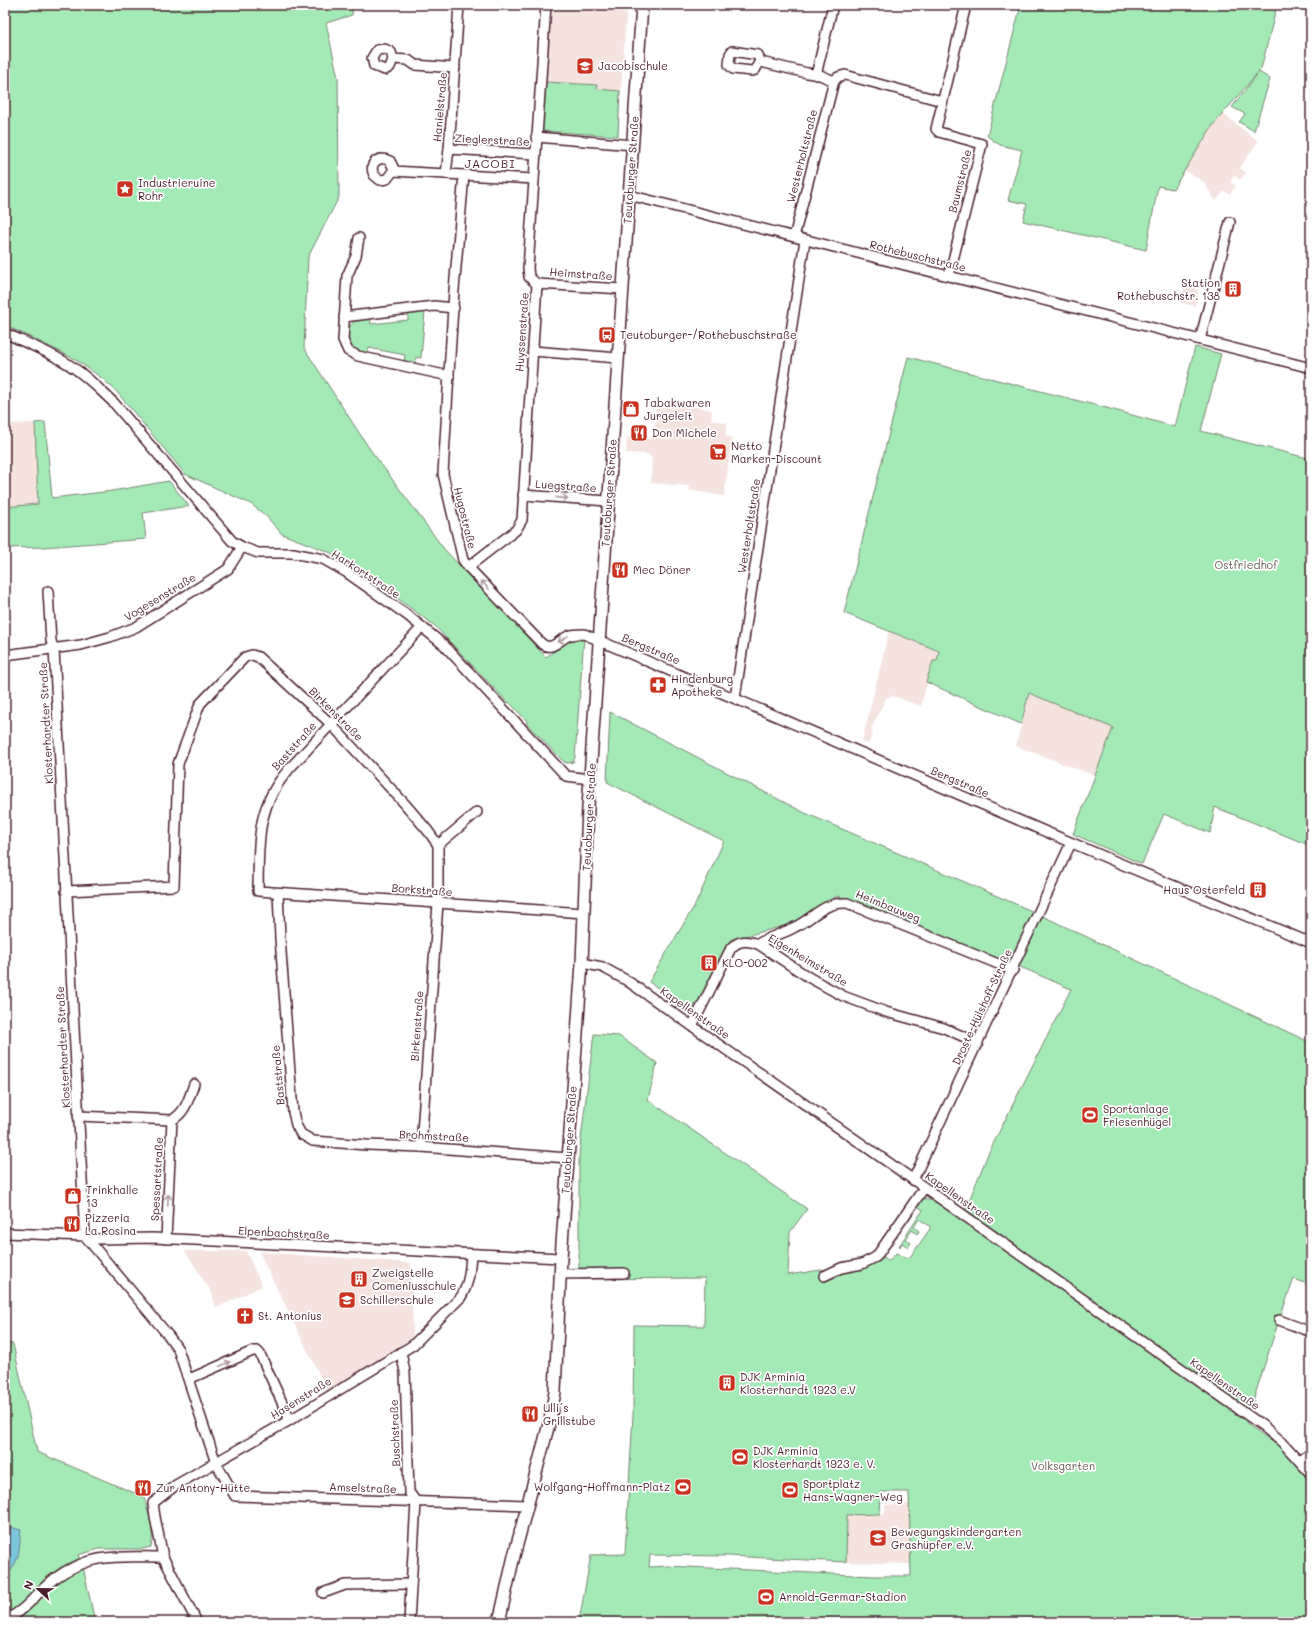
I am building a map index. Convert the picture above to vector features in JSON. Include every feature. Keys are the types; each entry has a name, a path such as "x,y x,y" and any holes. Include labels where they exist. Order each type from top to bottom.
{"main road":[{"name":"Teutoburger Straße","path":"499,1622 550,1420 555,1392 561,1258 582,963 591,763 642,5"}],"street":[{"name":"Hanielstraße","path":"448,149 459,5"},
{"name":"Huyssenstraße","path":"468,567 516,530 522,520 537,284 532,281 528,272 546,5"},
{"path":"816,75 833,5"},
{"name":"Baumstraße","path":"949,276 982,144 939,132 936,127 966,5"},
{"name":"Hanielstraße","path":"394,60 408,60 415,65 455,68"},
{"path":"760,61 820,75 834,81 838,77 845,75 942,101"},
{"name":"Westerholtstraße","path":"794,237 834,81"},
{"name":"Zieglerstraße","path":"536,137 632,145"},
{"name":"Zieglerstraße","path":"446,174 448,149 535,154"},
{"path":"393,171 534,179"},
{"name":"Hugostraße","path":"464,175 458,242 443,481 463,560 468,567 546,647 554,646 568,636 575,634 584,634 600,641"},
{"name":"Rothebuschstraße","path":"629,195 1311,368"},
{"path":"1200,340 1230,222"},
{"path":"359,238 356,256 347,276 343,340 348,351 352,354 449,376"},
{"name":"Westerholtstraße","path":"735,698 805,240"},
{"name":"Heimstraße","path":"537,284 623,289"},
{"path":"344,317 434,306 454,308"},
{"name":"Harkortstraße","path":"5,333 58,358 76,369 94,385 114,404 228,536 242,547 258,553 301,554 317,557 330,562 422,627 444,645 566,776 590,779"},
{"path":"533,351 618,358"},
{"name":"Luegstraße","path":"523,495 608,500"},
{"name":"Vogesenstraße","path":"5,655 81,645 110,637 136,627 228,568 242,547"},
{"name":"Klosterhardter Straße","path":"48,591 51,641 54,649 85,1236"},
{"name":"Baststraße","path":"258,891 260,832 266,804 282,778 422,627"},
{"name":"Bergstraße","path":"600,641 1311,944"},
{"name":"Birkenstraße","path":"66,891 174,886 178,764 200,704 245,657 252,655 258,657 331,724 405,804 438,845 438,903 421,1147"},
{"path":"438,845 477,812"},
{"name":"Droste-Hülshoff-Straße","path":"913,1180 1013,970 1071,843"},
{"name":"Borkstraße","path":"258,891 584,913"},
{"name":"Baststraße","path":"278,892 280,946 293,1112 296,1125 301,1134"},
{"name":"Heimbauweg","path":"758,944 774,935 802,924 827,906 836,903 847,903 1013,970"},
{"name":"Eigenheimstraße","path":"692,1026 731,948 737,943 745,941 758,944 810,978 843,996 886,1012 944,1028 978,1043"},
{"name":"Kapellenstraße","path":"582,963 602,967 613,972 913,1180 1263,1426 1282,1442 1311,1474"},
{"path":"78,1116 172,1120 179,1116 186,1106 194,1084"},
{"name":"Spessartstraße","path":"166,1239 172,1120"},
{"name":"Brohmstraße","path":"301,1134 313,1141 568,1158"},
{"path":"824,1276 841,1268 862,1264 876,1257 924,1188"},
{"name":"Elpenbachstraße","path":"5,1232 85,1236 96,1239 166,1239 561,1258"},
{"path":"85,1236 178,1349 216,1463"},
{"name":"Hasenstraße","path":"162,1557 154,1503 176,1485 290,1420 413,1346 461,1298 468,1283 471,1254"},
{"path":"560,1274 624,1274"},
{"path":"1279,1320 1311,1332"},
{"path":"189,1379 253,1351 257,1351 260,1354 290,1420"},
{"name":"Buschstraße","path":"401,1352 405,1372 409,1492 416,1502 409,1622"},
{"path":"1300,1461 1311,1453"},
{"name":"Amselstraße","path":"216,1463 236,1496 528,1505"},
{"path":"5,1620 15,1616 54,1579 78,1564 100,1558 162,1557 197,1622"},
{"path":"323,1593 345,1585 411,1584"}],"shaded area":[{"name":"Jacobischule","path":"551,5 627,5 618,136 542,131"},
{"path":"1223,114 1258,141 1240,168 1246,173 1240,180 1234,176 1230,182 1236,186 1230,194 1224,191 1216,201 1204,182 1184,170 1213,125"},
{"path":"1185,284 1199,287 1195,306 1180,303"},
{"path":"656,404 699,407 711,410 711,420 727,423 725,436 732,438 724,496 689,490 689,486 651,483 652,459 648,454 626,453 627,437 650,439 654,435"},
{"path":"35,423 38,504 5,507 5,424"},
{"path":"889,631 940,652 937,662 933,661 921,706 893,696 886,698 871,729 873,733 868,744 862,742"},
{"path":"1029,693 1114,728 1096,776 1016,746"},
{"path":"185,1251 246,1251 262,1286 216,1308 212,1293"},
{"name":"Schillerschule","path":"259,1252 411,1263 413,1337 328,1392"},
{"name":"Bewegungskindergarten Grashüpfer e.V.","path":"909,1504 911,1564 846,1562 847,1515 882,1515 886,1511 885,1505"}],"green space":[{"path":"5,5 353,5 352,15 326,23 338,78 339,197 308,257 304,348 369,448 444,549 546,657 572,639 584,637 575,757 573,762 564,762 526,723 527,721 509,702 508,703 434,625 344,560 329,552 282,534 266,516 251,504 185,474 116,391 103,379 75,359 5,325"},
{"path":"1021,5 1277,5 1261,69 1213,125 1173,189 1158,186 1146,250 1023,221 1027,204 1008,200 1022,150 1000,145 987,136"},
{"path":"1259,72 1270,79 1254,131 1239,122 1245,114 1232,107"},
{"path":"546,82 597,85 597,89 620,91 618,136 542,131"},
{"path":"425,311 421,358 416,357 415,364 404,362 405,355 369,348 367,354 356,351 348,343 348,331 352,324 358,319 370,317 371,324 408,320 408,313"},
{"name":"Ostfriedhof","path":"1195,347 1221,354 1201,431 1311,459 1311,846 1215,807 1210,833 1164,814 1142,864 1073,834 1113,728 1029,693 1021,724 926,682 933,661 937,661 939,651 844,613 908,357 1175,427"},
{"path":"45,422 52,498 112,491 169,481 189,506 143,513 146,539 44,547 5,548 5,507 38,504 35,423"},
{"name":"Volksgarten","path":"610,712 805,813 1034,912 1311,1043 1311,1285 1294,1279 1279,1320 1246,1423 1284,1450 1311,1482 1311,1622 579,1622 591,1555 625,1554 633,1415 634,1325 704,1326 705,1278 579,1279 579,1155 594,1034 619,1036 657,1063 648,1100 807,1209 790,1232 788,1275 840,1267 873,1254 876,1251 889,1261 896,1253 905,1258 910,1257 930,1229 930,1226 919,1219 914,1227 919,1231 917,1234 912,1230 906,1239 911,1243 908,1247 902,1243 900,1247 899,1246 923,1210 917,1206 924,1198 964,1213 988,1154 1071,989 1009,962 1003,963 837,896 795,923 730,940 699,1000 691,1010 649,982 696,903 724,841 607,782","holes":["881,1492 909,1492 911,1576 874,1576 667,1566 649,1567 650,1555 728,1556 846,1562 847,1515 880,1514"]},
{"path":"5,1343 13,1344 37,1452 144,1497 152,1529 151,1547 142,1549 99,1549 78,1555 83,1567 95,1622 5,1622"}],"water":[{"path":"10,1527 21,1530 20,1544 14,1567 5,1577 5,1546 10,1539"}],"place":[{"name":"Jacobischule","path":"585,66"},
{"name":"Industrieruine Rohr","path":"125,189"},
{"name":"Station Rothebuschstr. 138","path":"1233,289"},
{"name":"Teutoburger-/Rothebuschstraße","path":"607,335"},
{"name":"Tabakwaren Jurgeleit","path":"631,409"},
{"name":"Don Michele","path":"639,433"},
{"name":"Netto Marken-Discount","path":"718,452"},
{"name":"Mec Döner","path":"620,570"},
{"name":"Hindenburg Apotheke","path":"658,685"},
{"name":"Haus Osterfeld","path":"1258,890"},
{"name":"KLO-002","path":"709,963"},
{"name":"Sportanlage Friesenhügel","path":"1090,1115"},
{"name":"Trinkhalle 13","path":"73,1196"},
{"name":"Pizzeria La Rosina","path":"72,1224"},
{"name":"Zweigstelle Comeniusschule","path":"359,1279"},
{"name":"Schillerschule","path":"347,1300"},
{"name":"St. Antonius","path":"245,1316"},
{"name":"DJK Arminia Klosterhardt 1923 e.V","path":"727,1383"},
{"name":"Ulli´s Grillstube","path":"530,1414"},
{"name":"DJK Arminia Klosterhardt 1923 e. V.","path":"740,1457"},
{"name":"Wolfgang-Hoffmann-Platz","path":"683,1487"},
{"name":"Zur Antony-Hütte","path":"143,1488"},
{"name":"Sportplatz Hans-Wagner-Weg","path":"790,1490"},
{"name":"Bewegungskindergarten Grashüpfer e.V.","path":"878,1538"},
{"name":"Arnold-Germar-Stadion","path":"766,1597"}],"district":[{"name":"JACOBI","path":"490,164"}]}
